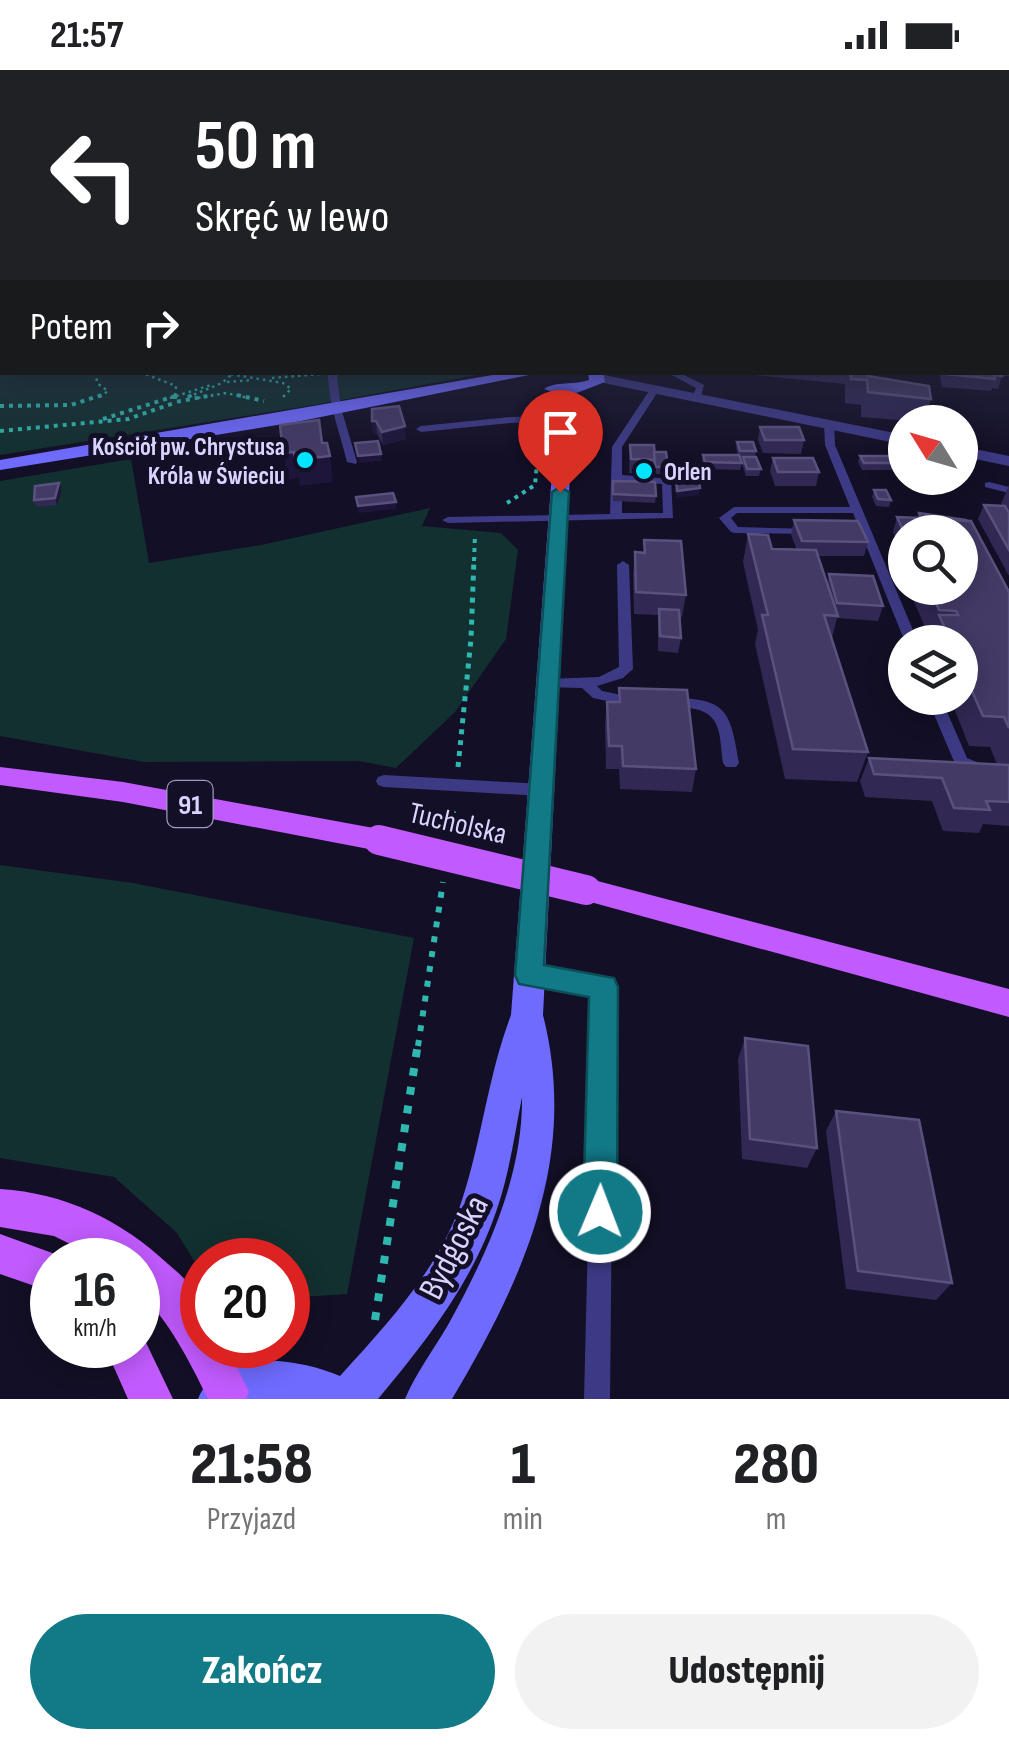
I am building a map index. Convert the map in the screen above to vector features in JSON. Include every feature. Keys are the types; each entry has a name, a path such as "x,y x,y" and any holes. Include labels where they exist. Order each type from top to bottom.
{"main road":[{"name":"Tucholska","path":"0,776 123,792 379,840 586,890 1009,1004"},
{"path":"0,1208 67,1221 101,1238"},
{"path":"0,1254 30,1264"},
{"path":"160,1284 180,1308"},
{"path":"136,1368 152,1399"},
{"path":"213,1368 224,1396"}],"street":[{"path":"0,465 538,377 566,391 596,379 888,436"},
{"name":"Bydgoska","path":"348,1399 397,1344 451,1267 480,1206 506,1104 514,1048 528,1015 566,391"},
{"path":"978,455 1009,461"},
{"name":"Bydgoska","path":"428,1399 505,1254 532,1172 540,1104 538,1045 528,1015"},
{"path":"224,1396 272,1381 323,1388 341,1399"}],"lane":[{"path":"332,375 332,395 352,462"},
{"path":"676,375 700,387 696,398"},
{"path":"616,518 616,448 654,390"},
{"path":"421,429 564,419"},
{"path":"828,424 830,445 905,625"},
{"path":"448,520 669,516 667,481 616,478"},
{"path":"638,480 642,517"},
{"path":"989,486 1009,490"},
{"path":"828,531 735,530 725,518 734,510 857,510"},
{"path":"847,531 866,531"},
{"path":"548,684 586,684 617,676 626,668 624,566"},
{"path":"586,684 598,695 617,701 691,703 716,710 725,724 731,763"},
{"path":"941,715 961,762 1009,781"},
{"path":"384,781 542,790"},
{"path":"530,975 604,987 597,1399"}],"path":[{"path":"0,406 25,401 89,403 108,391 97,382 96,375"},
{"path":"148,375 176,386 175,402"},
{"path":"0,431 128,419 224,382 231,375"},
{"path":"175,402 226,393 274,403 290,390 283,384 238,375"},
{"path":"92,422 224,382 301,375"}],"green space":[{"path":"0,375 476,375 320,404 0,455"},
{"path":"131,459 149,563 261,545 430,508 422,526 501,533 518,550 506,639 455,712 396,768 359,761 144,762 0,736 0,481"},
{"path":"0,865 133,883 414,938 347,1294 310,1297 310,1238 180,1238 114,1177 0,1158"}],"building":[{"path":"851,375 868,375 929,386 931,399 868,392 867,380 851,379"},
{"path":"956,375 994,375 995,379"},
{"path":"399,406 405,426 382,432 372,421 372,409"},
{"path":"319,420 322,443 327,443 330,456 295,460 294,452 283,453 280,425"},
{"path":"760,427 799,427 804,440 765,440"},
{"path":"378,441 381,454 358,456 355,443"},
{"path":"737,442 753,442 756,451 740,451"},
{"path":"630,445 654,445 655,460 631,459"},
{"path":"654,452 666,452 668,467 655,467"},
{"path":"703,455 739,455 742,463 705,462"},
{"path":"860,456 888,456 888,463 864,463"},
{"path":"743,457 756,457 761,469 747,469"},
{"path":"773,458 813,458 819,472 778,472"},
{"path":"676,476 699,479 700,488 677,491"},
{"path":"613,481 655,482 656,496 613,494"},
{"path":"59,483 55,498 34,500 35,486"},
{"path":"874,490 886,490 891,500 878,499"},
{"path":"393,493 396,502 358,506 356,497"},
{"path":"984,505 1005,506 1009,513 1009,550"},
{"path":"794,520 858,521 868,542 802,541"},
{"path":"748,534 768,535 772,549 816,550 838,616 824,615 868,752 793,749"},
{"path":"978,534 1009,592 1009,728 1004,717 983,716 978,705 978,625 943,625 939,615 958,615 956,611 939,610 937,605 978,605"},
{"path":"644,540 681,541 686,595 636,592 635,552 645,553"},
{"path":"829,574 873,576 883,606 837,603"},
{"path":"659,609 679,610 681,638 660,636"},
{"path":"619,688 687,690 696,769 623,766 622,746 609,746 607,702 620,702"},
{"path":"869,758 1009,765 1009,802 986,801 990,810 954,808 942,778 874,774"},
{"path":"745,1038 808,1046 817,1148 750,1139"},
{"path":"836,1111 919,1120 952,1283 858,1271"}],"place":[{"name":"Kościół pw. Chrystusa Króla w Świeciu","path":"305,460"},
{"name":"Orlen","path":"644,471"}],"route":[{"path":"560,492 530,975 604,987 600,1212"}]}
